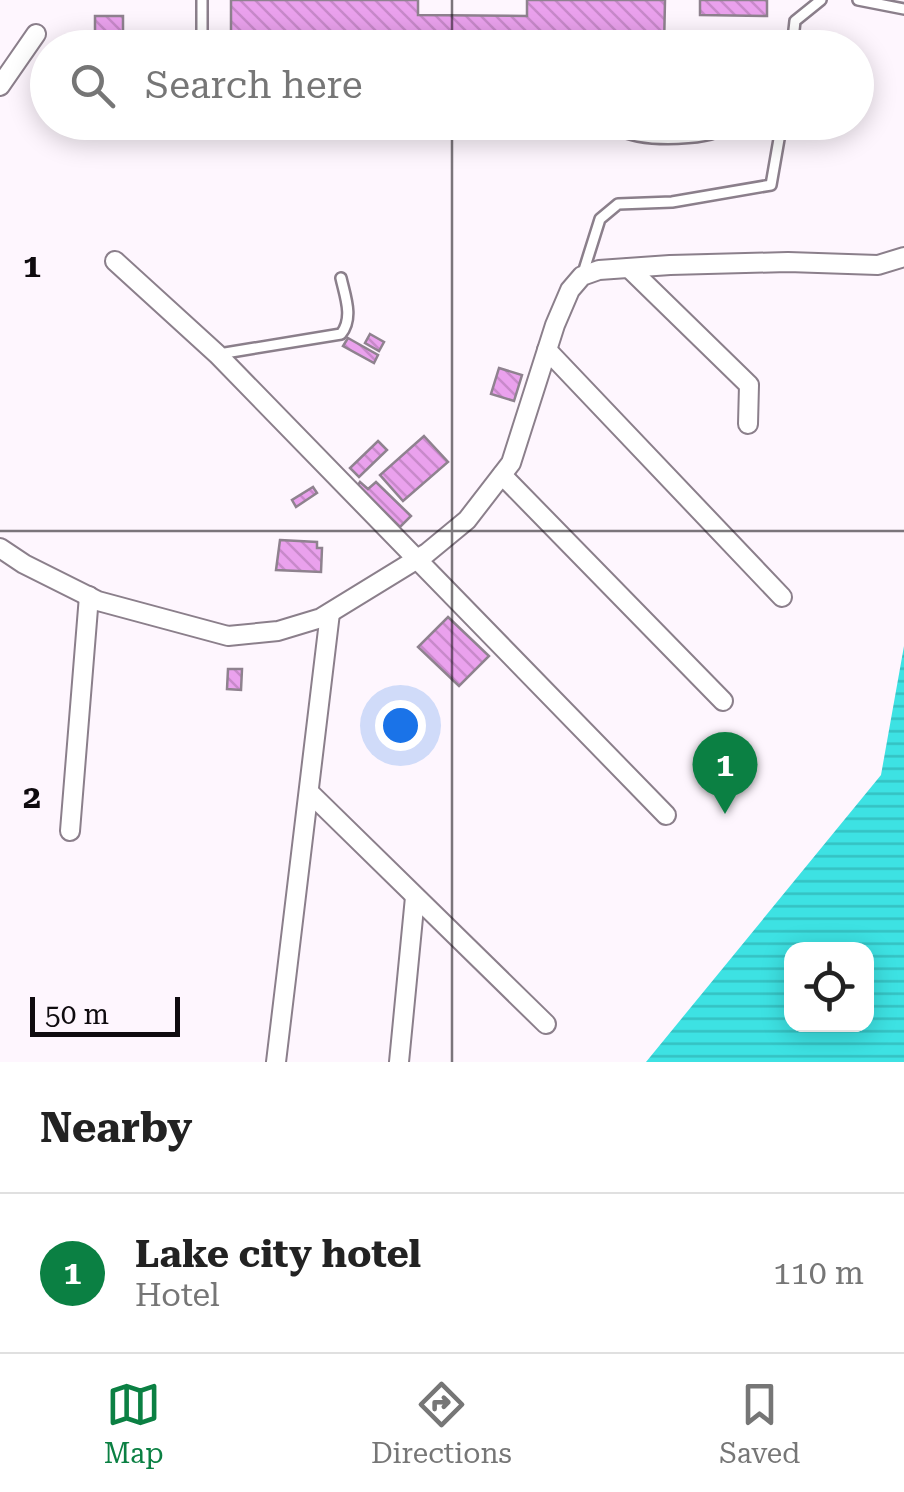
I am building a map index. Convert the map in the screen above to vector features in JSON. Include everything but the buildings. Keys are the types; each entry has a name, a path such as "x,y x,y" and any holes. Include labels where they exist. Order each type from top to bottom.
{"street":[{"path":"0,86 30,43"},
{"path":"0,548 89,596 228,636 278,631 330,613 415,560 467,520 511,464 547,350 570,290 582,276 599,270 788,262 878,265 904,257"},
{"path":"116,261 217,354 666,815"},
{"path":"629,268 750,386 748,424"},
{"path":"547,350 782,597"},
{"path":"502,475 723,701"},
{"path":"70,830 89,596"},
{"path":"276,1062 330,613"},
{"path":"308,792 546,1024"},
{"path":"399,1062 415,897"}],"lane":[{"path":"202,0 202,30"},
{"path":"794,30 795,20 821,0"},
{"path":"858,0 904,9"},
{"path":"582,276 600,220 618,204 672,202 771,185 779,140"},
{"path":"217,354 341,334 348,326 341,278"}],"water":[{"path":"904,646 904,1062 646,1062 881,775"}],"place":[{"name":"Lake city hotel","path":"725,814"}]}
